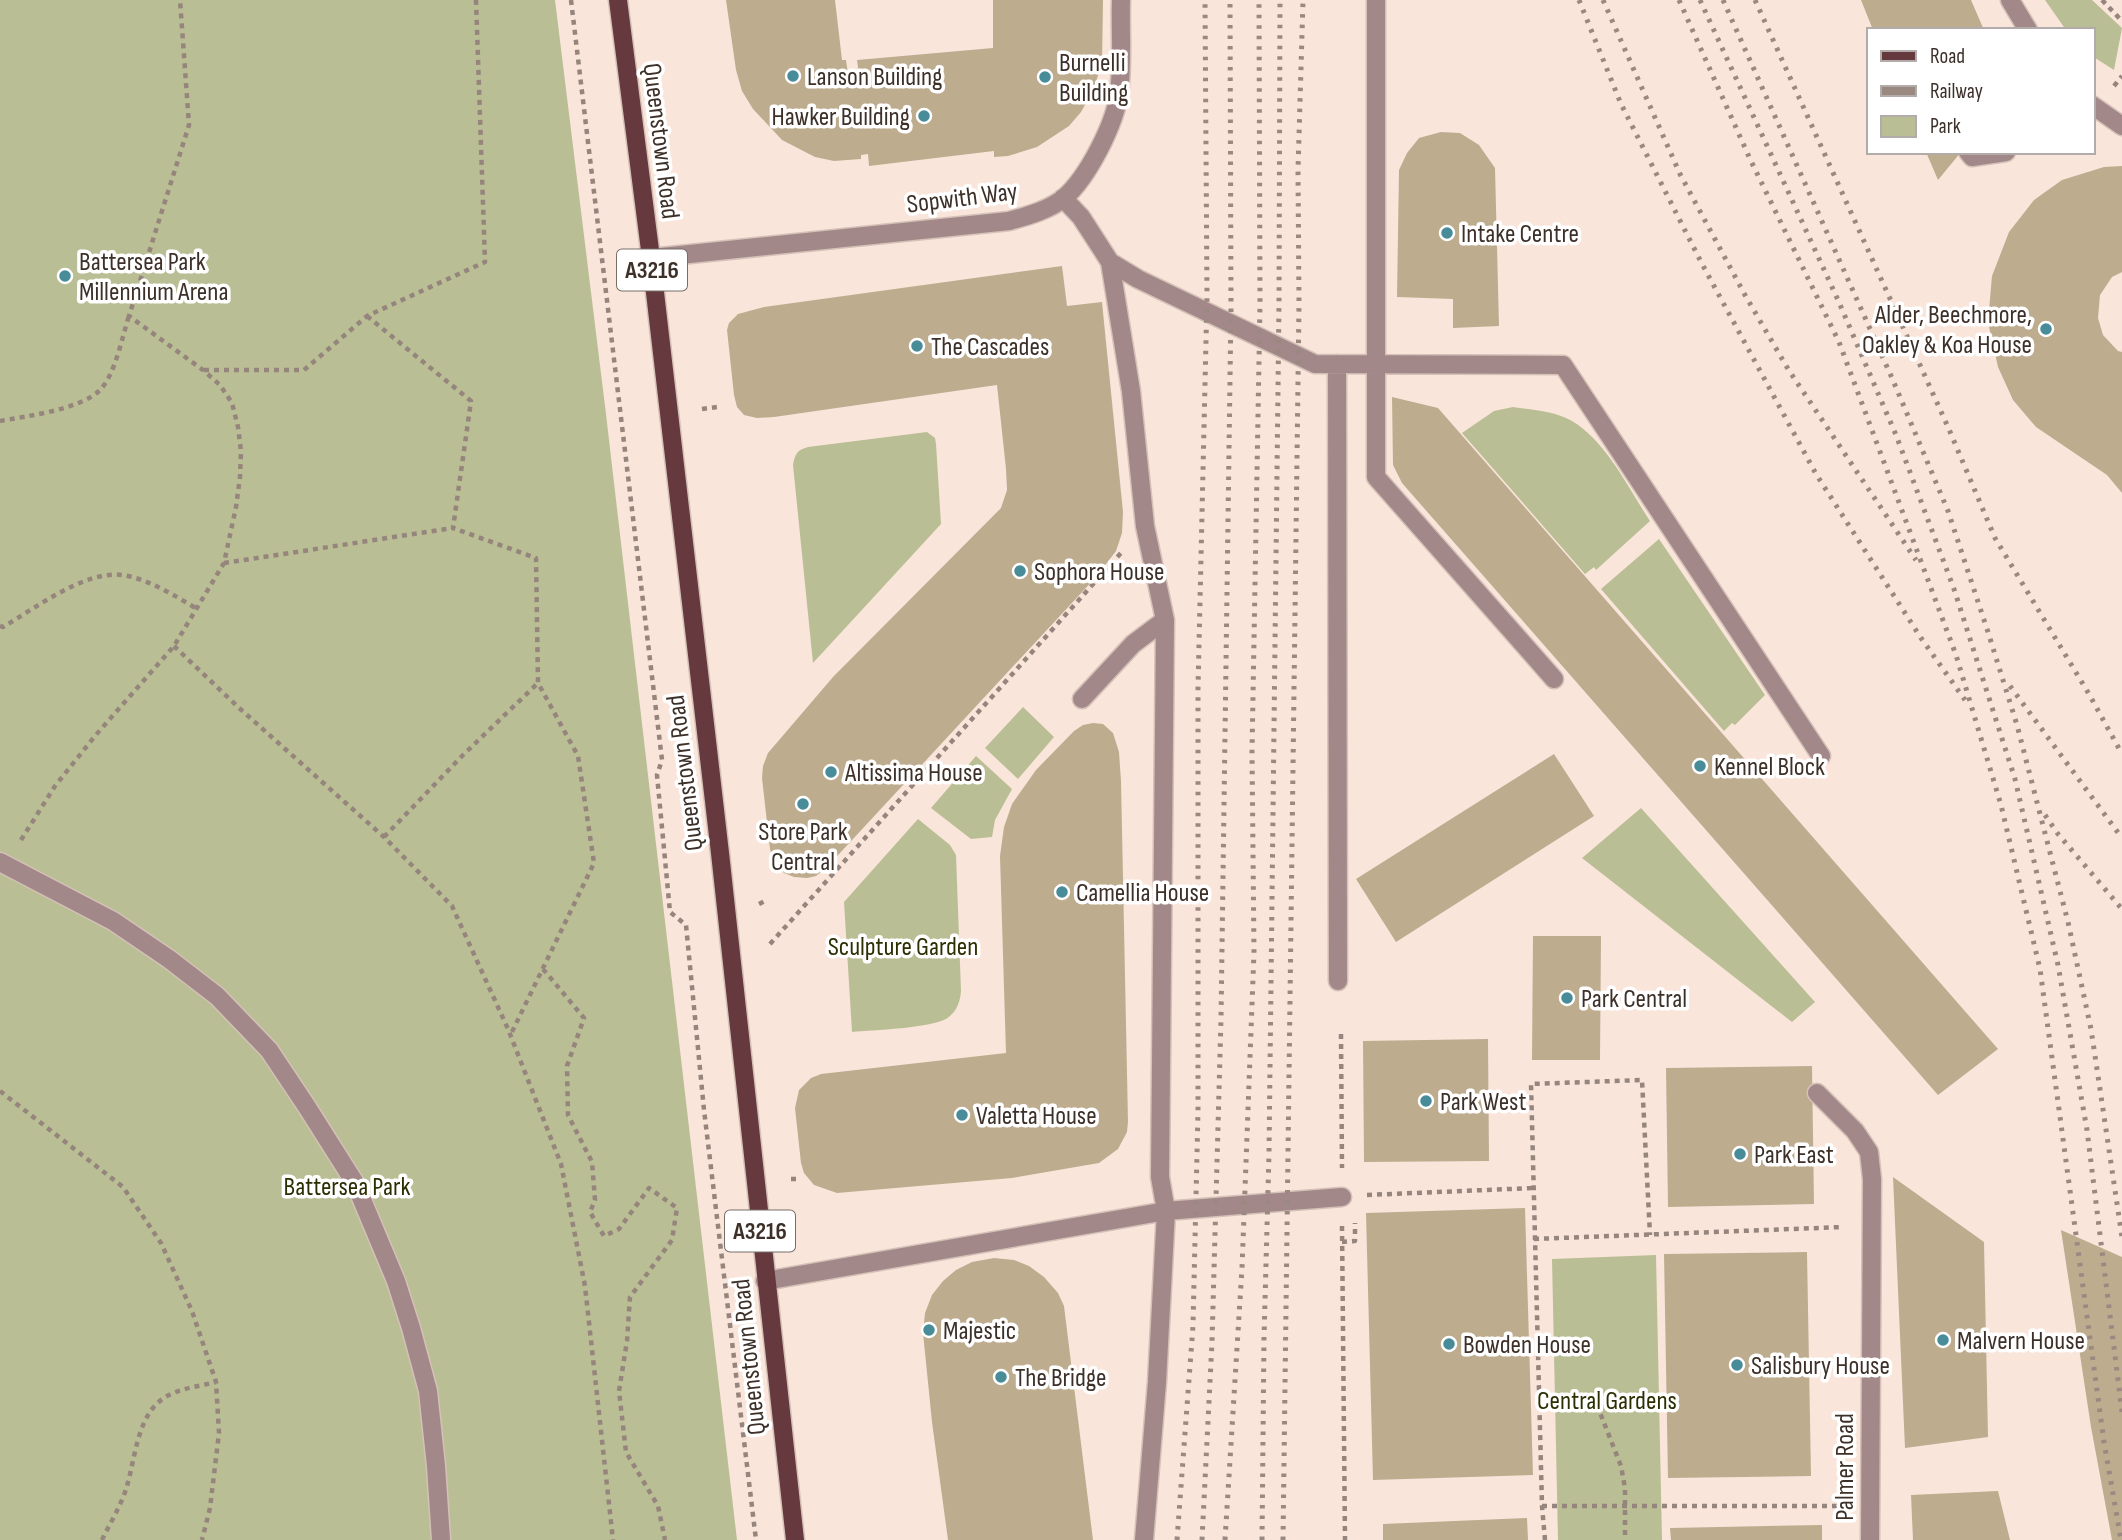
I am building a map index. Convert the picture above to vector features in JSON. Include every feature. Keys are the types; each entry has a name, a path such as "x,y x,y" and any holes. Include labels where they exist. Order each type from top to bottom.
{"main road":[{"name":"Queenstown Road","path":"618,0 722,866 795,1540"}],"street":[{"name":"Sopwith Way","path":"651,258 1009,221 1034,214 1063,198 1083,176 1115,110 1119,91 1121,0"},
{"path":"1376,0 1376,477 1554,678"},
{"path":"2010,0 2027,28"},
{"path":"2094,106 2122,126"},
{"path":"1970,154 1972,157 1992,154"},
{"path":"1063,198 1081,217 1110,262 1131,391 1145,526 1166,620 1160,1177 1166,1211 1157,1382 1144,1540"},
{"path":"1110,262 1138,279 1315,364 1563,365 1821,756"},
{"path":"1337,364 1338,981"},
{"path":"1082,699 1133,644 1166,620"},
{"path":"4,864 113,921 217,996 269,1050 307,1107 355,1182 396,1281 411,1328 428,1391 441,1540"},
{"name":"Palmer Road","path":"1817,1093 1855,1131 1869,1152 1872,1179 1870,1540"},
{"path":"765,1281 1166,1211 1348,1196"}],"path":[{"path":"0,421 54,411 84,400 99,391 110,374 189,125 179,0"},
{"path":"203,370 304,370 367,316 485,262 476,0"},
{"name":"Queenstown Road","path":"572,0 663,760 657,775 670,912 686,925 704,1110 755,1540"},
{"path":"2102,0 2122,21"},
{"path":"4,864 55,786 174,646 224,563 240,477 238,427 232,403 220,385 203,370 129,316"},
{"path":"367,316 471,401 453,528"},
{"path":"702,409 717,407"},
{"path":"770,944 1145,526"},
{"path":"224,563 453,528 536,558 538,683 578,756 594,863 510,1036"},
{"path":"0,626 3,627 82,581 99,576 122,575 161,588 197,609"},
{"path":"174,646 384,838 452,906 510,1036 561,1164 585,1286 613,1540"},
{"path":"384,838 463,755 538,683"},
{"path":"759,904 765,901"},
{"path":"543,969 584,1018 567,1066 568,1115 592,1162 594,1200 590,1212 604,1236 619,1229 649,1188 677,1208 672,1240 630,1297 628,1342 619,1391 626,1452 658,1506 665,1540"},
{"path":"1341,1034 1348,1196 1342,1242 1345,1540"},
{"path":"1545,1540 1531,1084 1642,1080 1650,1235"},
{"path":"0,1091 123,1187 161,1242 192,1311 216,1382 219,1433 210,1508 202,1540"},
{"path":"1348,1196 1533,1188"},
{"path":"1342,1242 1354,1241 1354,1219"},
{"path":"1534,1239 1872,1226"},
{"path":"102,1540 126,1490 143,1424 155,1406 168,1396 216,1382"},
{"path":"1539,1408 1652,1402"},
{"path":"1597,1405 1621,1466 1626,1506 1625,1540"},
{"path":"1542,1506 1841,1506"}],"green space":[{"name":"Battersea Park","path":"0,0 555,0 737,1540 0,1540"},
{"path":"2045,0 2092,0 2122,28 2114,70 2094,57 2094,28 2065,28"},
{"path":"1513,407 1558,415 1584,430 1616,466 1650,521 1596,570 1594,567 1585,574 1462,433 1494,411"},
{"path":"927,432 935,438 936,444 941,524 813,663 793,465 796,455 808,447"},
{"path":"1659,539 1765,695 1735,725 1732,723 1724,731 1601,589"},
{"path":"1023,707 1054,737 1018,779 985,748"},
{"path":"976,756 1012,789 995,820 992,837 971,839 931,808"},
{"path":"1641,808 1815,1002 1792,1022 1582,858"},
{"name":"Sculpture Garden","path":"918,819 950,845 956,855 961,991 959,1003 950,1016 938,1022 915,1027 852,1032 844,902"},
{"name":"Central Gardens","path":"1656,1255 1662,1540 1558,1540 1552,1259"}],"building":[{"path":"726,0 835,0 842,60 846,60 849,81 860,81 857,60 993,48 993,0 1103,0 1102,63 1093,91 1081,112 1069,126 1037,147 1008,156 994,157 994,151 869,166 868,154 861,155 861,159 834,161 815,157 782,140 753,109 742,91 736,70"},
{"path":"1861,0 1971,0 1983,28 1872,28"},
{"name":"Intake Centre","path":"1441,132 1460,133 1479,145 1495,168 1499,326 1453,328 1453,299 1397,297 1399,170 1407,153 1419,138"},
{"path":"1927,154 1959,154 1938,180"},
{"name":"Alder, Beechmore, Oakley & Koa House","path":"2122,166 2122,272 2112,277 2100,295 2098,318 2103,335 2122,352 2122,493 2107,475 2036,427 2013,400 1998,367 1988,322 1992,276 2009,232 2034,200 2062,180 2104,167"},
{"path":"1062,266 1067,306 1102,302 1123,512 1122,533 1116,551 1096,577 827,867 816,876 807,878 784,873 773,859 770,849 762,778 768,753 833,677 1001,508 1007,490 1006,469 997,385 774,417 757,418 744,415 737,407 734,395 727,330 729,323 738,314 764,307"},
{"name":"Kennel Block","path":"1392,397 1438,408 1998,1049 1938,1095 1402,483 1393,465"},
{"path":"1093,723 1103,724 1113,733 1119,752 1121,781 1128,1122 1127,1132 1118,1149 1099,1163 1012,1178 837,1193 814,1185 804,1173 801,1163 795,1108 799,1090 811,1078 821,1074 1006,1053 1000,856 1004,827 1012,804 1036,770 1074,731"},
{"path":"1554,754 1594,816 1396,942 1356,879"},
{"name":"Park Central","path":"1533,936 1601,936 1600,1060 1532,1060"},
{"name":"Park West","path":"1488,1039 1489,1161 1364,1162 1363,1041"},
{"name":"Park East","path":"1812,1066 1814,1204 1668,1207 1666,1068"},
{"name":"Malvern House","path":"1893,1177 1984,1242 1988,1437 1905,1448"},
{"name":"Bowden House","path":"1525,1208 1533,1475 1373,1480 1366,1213"},
{"path":"2061,1230 2122,1257 2122,1540 2112,1540 2091,1427"},
{"name":"Salisbury House","path":"1807,1252 1811,1476 1668,1478 1664,1254"},
{"name":"The Bridge","path":"994,1258 1014,1260 1029,1266 1044,1277 1058,1293 1064,1306 1093,1540 948,1540 932,1422 923,1333 925,1313 932,1295 956,1270 972,1262"},
{"path":"1998,1491 2010,1540 1913,1540 1911,1495"},
{"path":"1527,1518 1528,1540 1383,1540 1383,1524"},
{"path":"1822,1525 1822,1540 1671,1540 1670,1528"}],"railway":[{"path":"1177,1540 1193,1326 1198,1111 1198,688 1207,297 1205,0"},
{"path":"1202,1540 1212,1342 1221,1019 1231,308 1230,0"},
{"path":"1225,1540 1242,1268 1254,952 1252,752 1260,304 1259,0"},
{"path":"1262,1540 1279,304 1280,0"},
{"path":"1283,1540 1299,304 1298,170 1303,0"},
{"path":"1579,0 1621,104 1701,262 1816,474 1921,638 1965,700"},
{"path":"1603,0 1680,174 1745,295 1788,369 1916,560"},
{"path":"1679,0 1750,159 1839,342 1956,655 2001,805 2040,969 2104,1442 2121,1540"},
{"path":"1700,0 1838,300 1896,435 1954,589 2015,779 2058,965 2087,1130 2122,1412"},
{"path":"1723,0 1892,378 1948,511 1988,632 2017,725 2068,922 2091,1029 2122,1237"},
{"path":"1755,0 1948,427 1995,538 2122,754"},
{"path":"2010,686 2122,838"},
{"path":"2045,815 2122,909"}],"place":[{"name":"Lanson Building","path":"793,76"},
{"name":"Burnelli Building","path":"1045,77"},
{"name":"Hawker Building","path":"924,116"},
{"name":"Intake Centre","path":"1447,233"},
{"name":"Battersea Park Millennium Arena","path":"65,276"},
{"name":"Alder, Beechmore, Oakley & Koa House","path":"2046,329"},
{"name":"The Cascades","path":"917,346"},
{"name":"Sophora House","path":"1020,571"},
{"name":"Kennel Block","path":"1700,766"},
{"name":"Altissima House","path":"831,772"},
{"name":"Store Park Central","path":"803,804"},
{"name":"Camellia House","path":"1062,892"},
{"name":"Park Central","path":"1567,998"},
{"name":"Park West","path":"1426,1101"},
{"name":"Valetta House","path":"962,1115"},
{"name":"Park East","path":"1740,1154"},
{"name":"Majestic","path":"929,1330"},
{"name":"Malvern House","path":"1943,1340"},
{"name":"Bowden House","path":"1449,1344"},
{"name":"Salisbury House","path":"1737,1365"},
{"name":"The Bridge","path":"1001,1377"}]}
